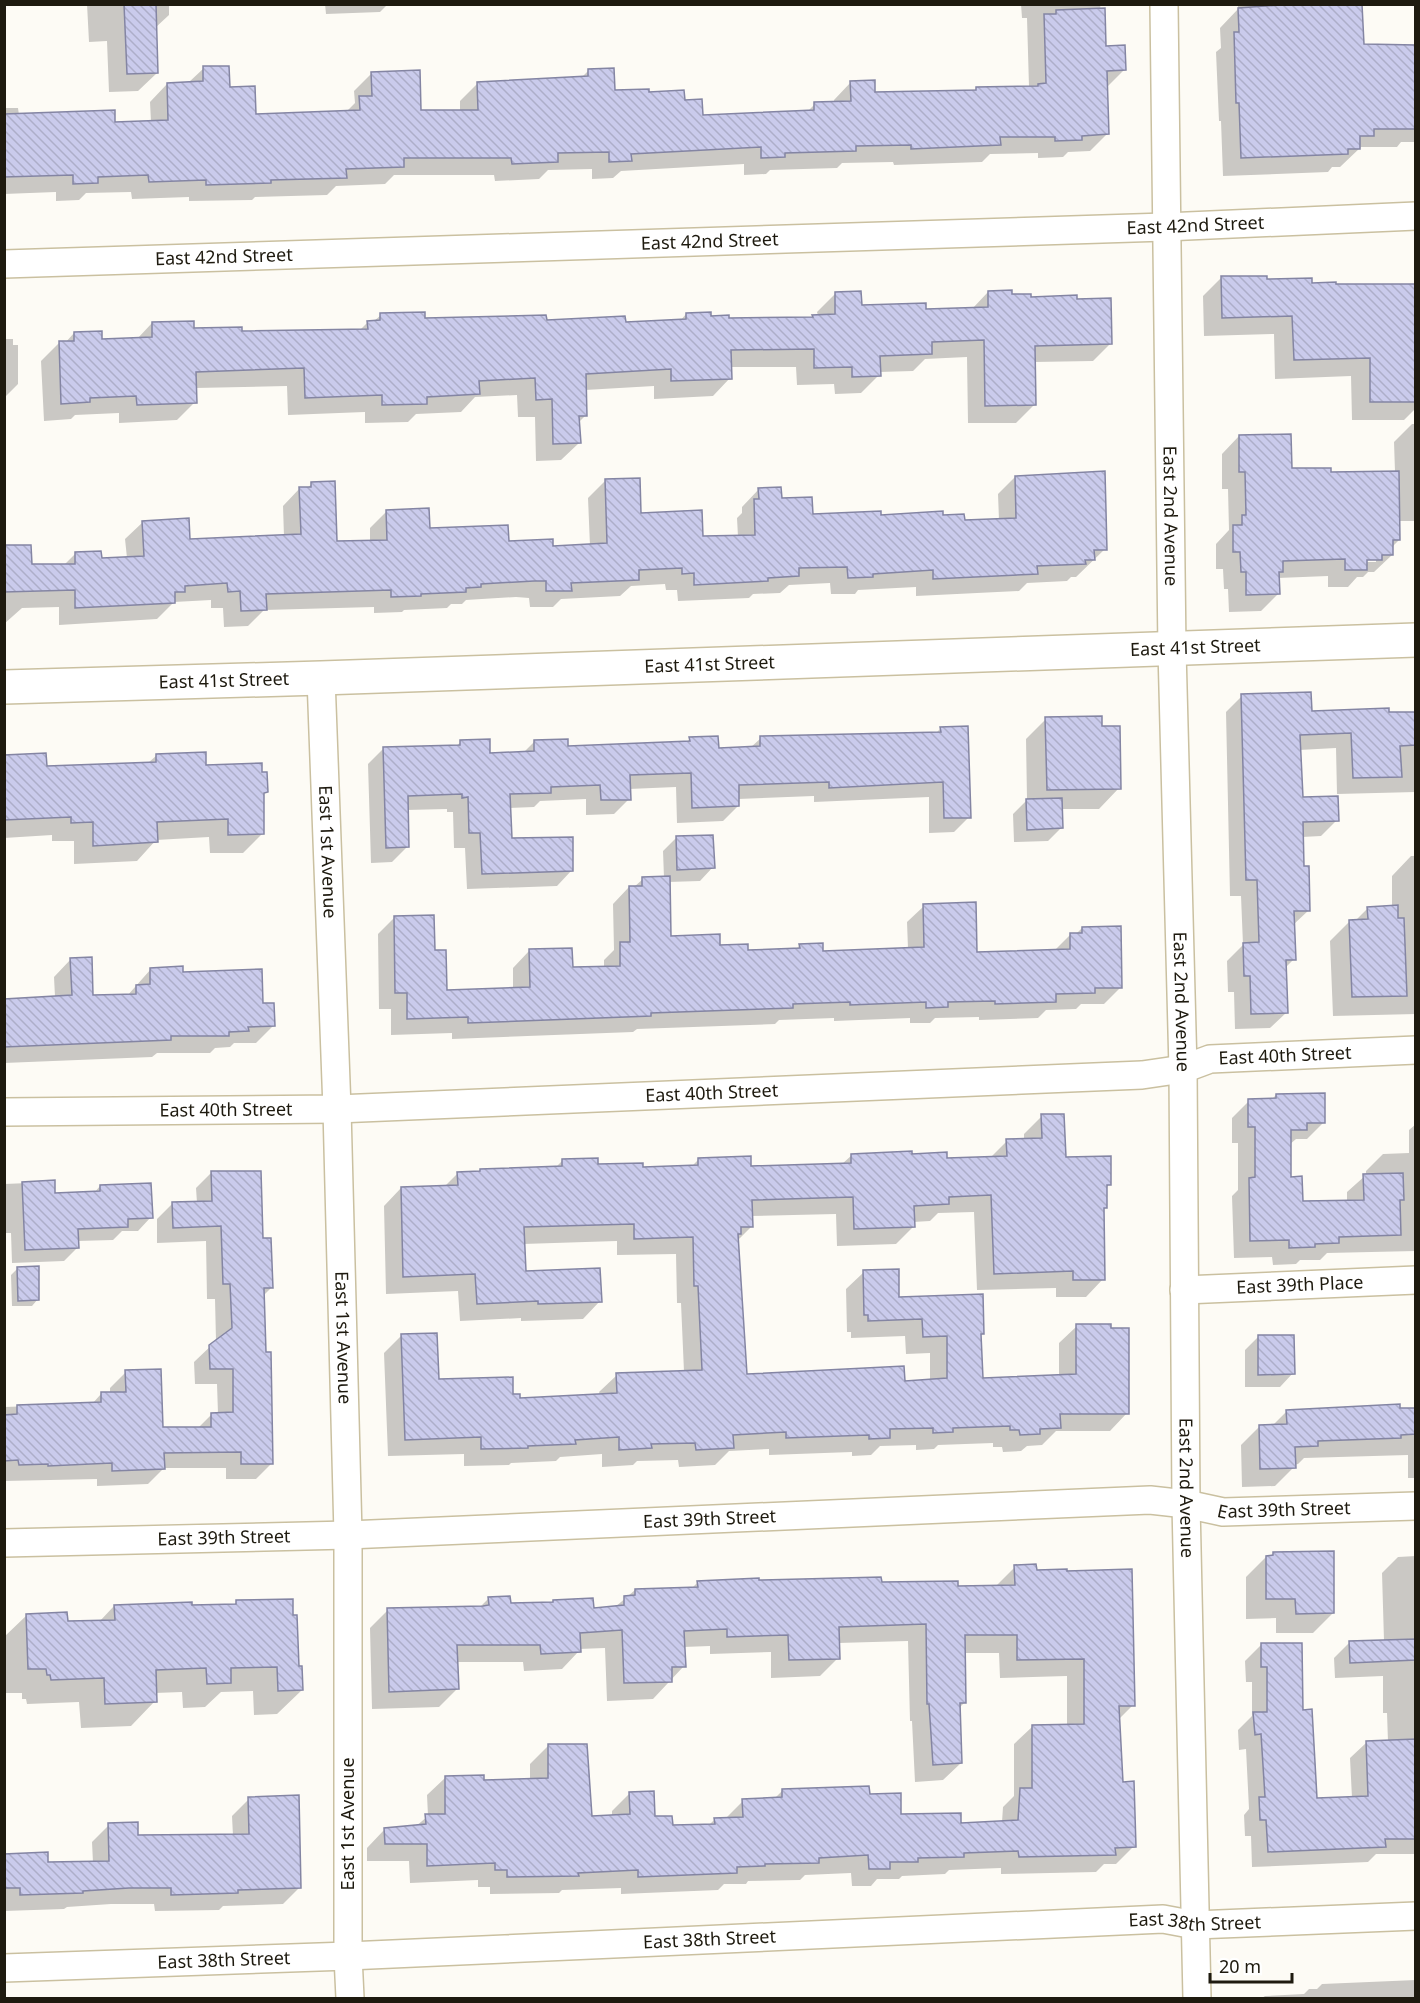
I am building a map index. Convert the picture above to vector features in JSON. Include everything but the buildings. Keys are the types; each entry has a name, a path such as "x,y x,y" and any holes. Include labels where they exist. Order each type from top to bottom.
{"street":[{"name":"East 2nd Avenue","path":"1164,4 1172,650 1182,1069 1186,1504 1197,1998"},
{"name":"East 42nd Street","path":"4,264 1165,227 1416,216"},
{"name":"East 41st Street","path":"4,687 1172,650 1416,640"},
{"name":"East 1st Avenue","path":"321,678 348,1534 348,1956 350,1998"},
{"name":"East 40th Street","path":"4,1112 336,1109 1131,1075 1182,1069 1210,1059 1416,1050"},
{"name":"East 39th Place","path":"1184,1290 1416,1280"},
{"name":"East 39th Street","path":"4,1544 348,1534 1150,1500 1186,1504 1223,1512 1416,1506"},
{"name":"East 38th Street","path":"4,1968 348,1956 1163,1918 1195,1926 1416,1916"}]}
